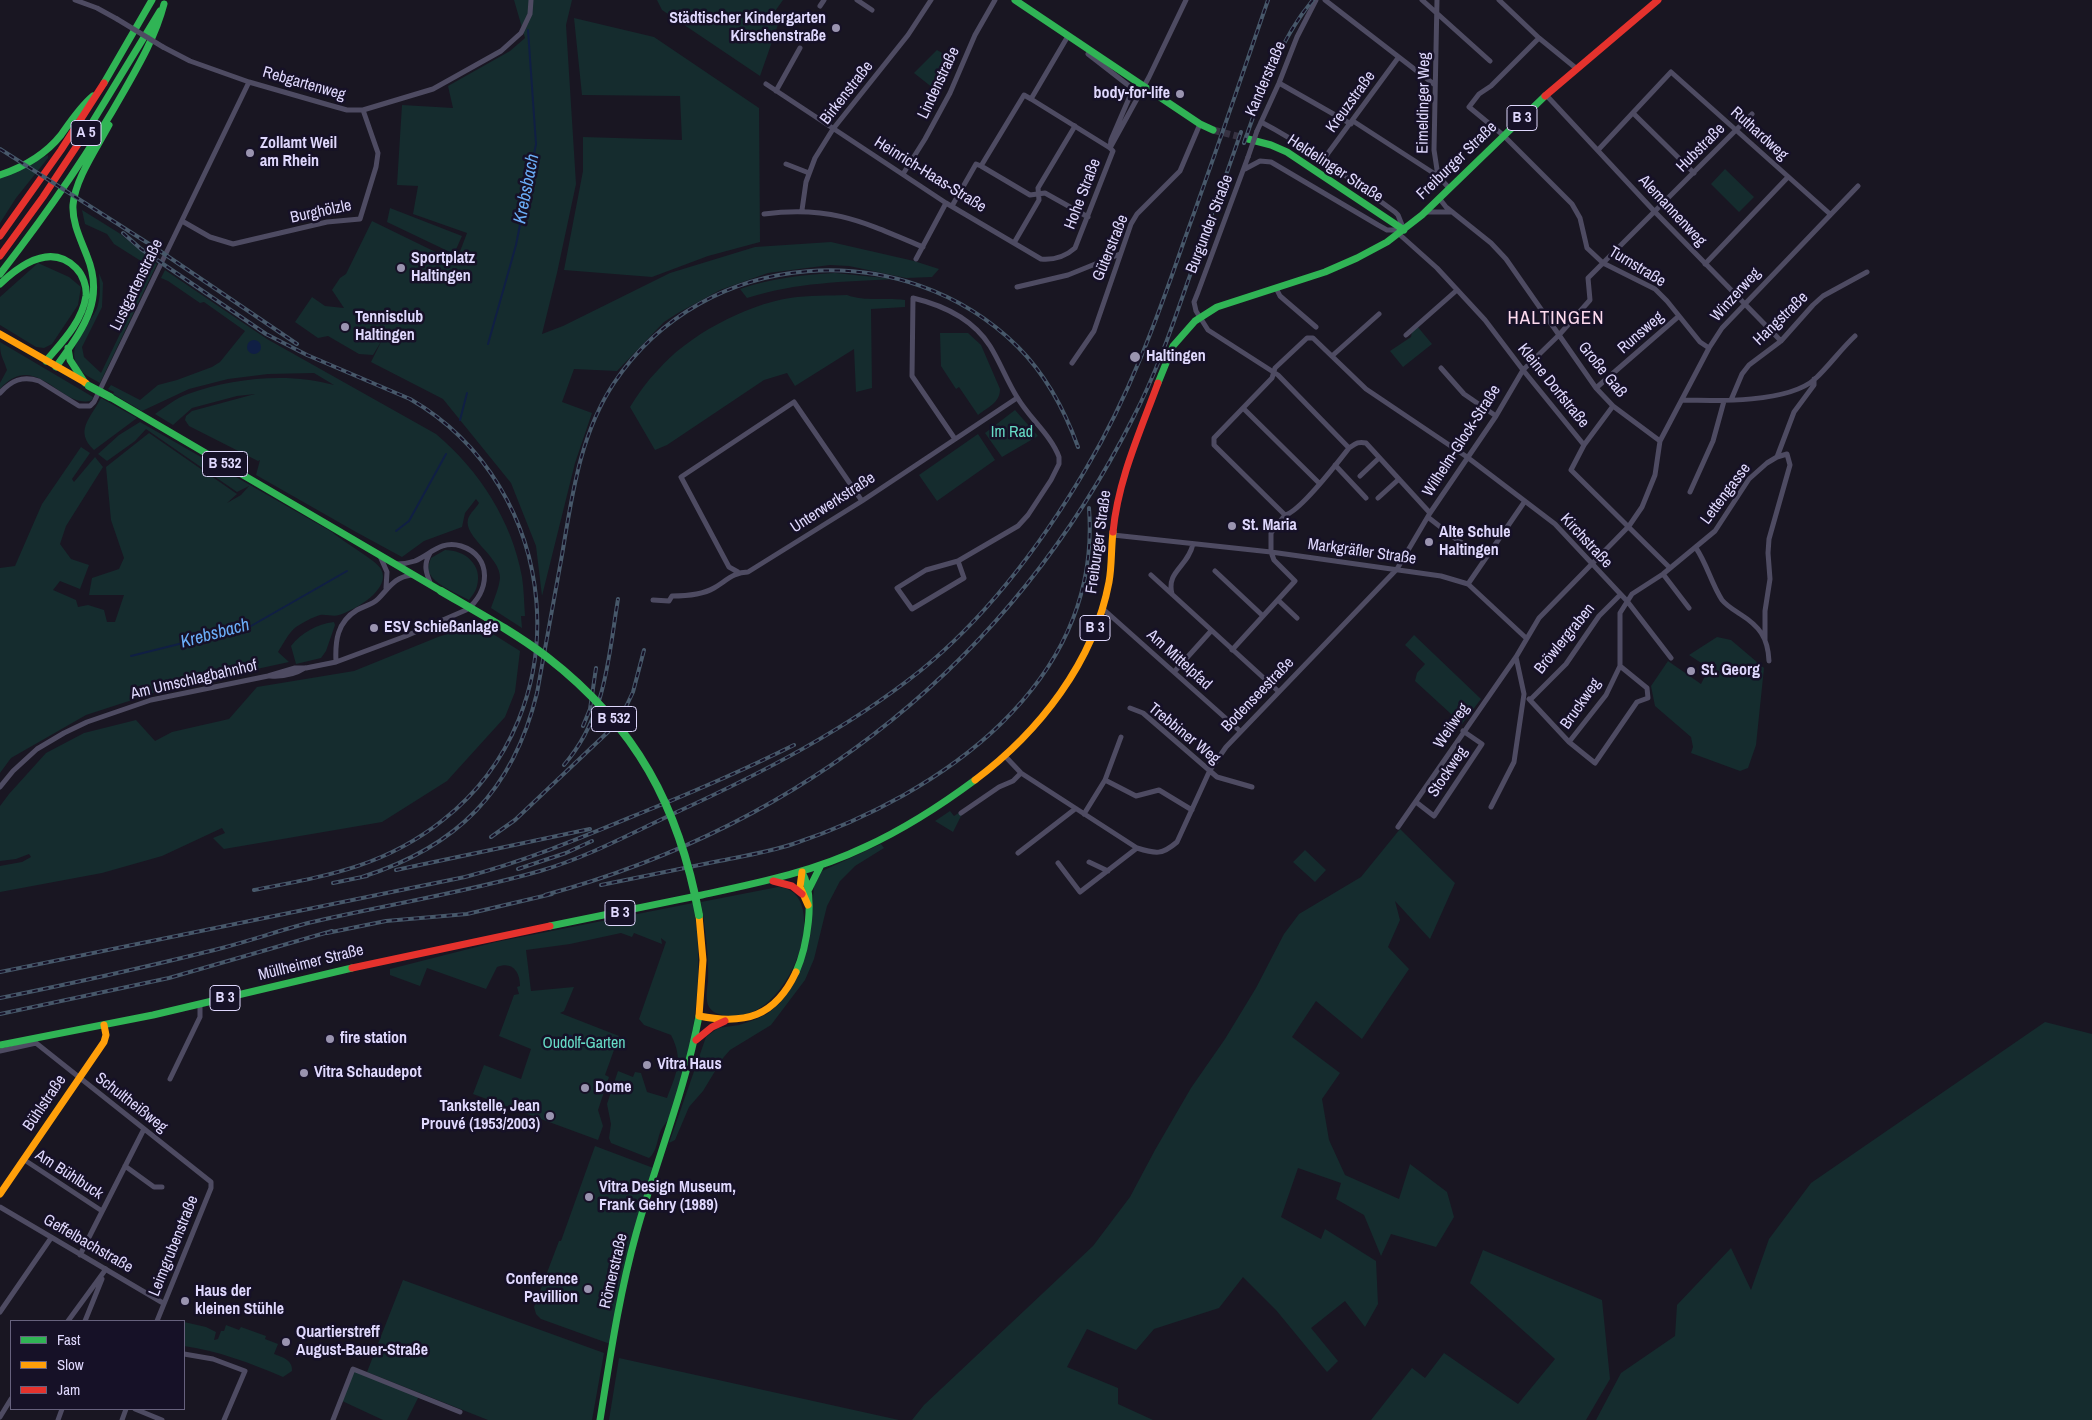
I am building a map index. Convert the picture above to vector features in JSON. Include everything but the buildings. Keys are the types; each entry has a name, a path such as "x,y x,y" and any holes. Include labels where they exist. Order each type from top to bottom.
{"main road":[{"name":"A 5","path":"0,236 46,172 98,93 152,0"},
{"path":"1015,0 1200,124 1213,130"},
{"name":"Freiburger Straße","path":"821,865 874,843 936,807 978,777 1004,755 1038,720 1069,681 1086,650 1102,608 1108,584 1114,519 1123,480 1162,372 1175,343 1188,326 1199,317 1224,303 1276,288 1346,263 1386,244 1424,212 1503,135 1658,0"},
{"name":"A 5","path":"0,256 63,169 96,118 165,2"},
{"path":"0,274 70,177 118,102 160,25 165,2"},
{"path":"0,175 29,163 49,149 82,104 98,93"},
{"path":"56,367 91,310 95,296 93,269 74,228 72,200 117,111 118,102"},
{"name":"Heldelinger Straße","path":"1248,138 1287,152 1401,232"},
{"path":"0,284 19,267 33,260 49,256 65,259 79,271 86,289 84,303 67,335 46,361"},
{"name":"B 532","path":"0,334 520,638 548,657 584,687 619,726 653,777 670,812 689,866 699,916 703,960 699,1016"},
{"path":"68,348 70,360 87,384"},
{"path":"809,889 821,865"},
{"name":"B 3","path":"772,880 821,865"},
{"path":"699,1016 725,1021 748,1018 767,1009 782,994 794,976 802,956 807,933 809,889 802,872"},
{"path":"802,872 799,882 808,906"},
{"path":"772,880 792,886 802,894"},
{"name":"Müllheimer Straße","path":"104,1025 200,1005 350,968 772,880"},
{"name":"Römerstraße","path":"600,1420 621,1300 636,1234 682,1091 696,1040 699,1016"},
{"path":"696,1040 708,1030 725,1021"},
{"name":"B 3","path":"0,1045 104,1025"},
{"name":"Bühlstraße","path":"0,1194 104,1042 106,1035 104,1025"}],"street":[{"name":"Rebgartenweg","path":"75,0 97,8 190,61 249,82 347,110 363,110 433,89 501,51 521,32 528,21 531,0"},
{"path":"820,6 824,0"},
{"path":"857,0 872,10"},
{"name":"Birkenstraße","path":"802,210 809,173 815,158 833,129 908,35 931,0"},
{"name":"Lindenstraße","path":"903,174 950,93 975,35 995,0"},
{"name":"Hohe Straße","path":"1110,148 1144,86 1186,0"},
{"name":"Kanderstraße","path":"1244,170 1257,131 1297,37 1316,0"},
{"path":"1326,0 1434,85"},
{"path":"1422,0 1490,61"},
{"name":"Eimeldinger Weg","path":"1437,0 1434,150 1438,176 1449,188"},
{"path":"1499,0 1539,38 1577,69"},
{"path":"1031,100 1068,36"},
{"name":"Turnstraße","path":"1539,38 1491,86 1479,94 1469,107 1503,135 1572,204 1580,218 1587,248 1603,263 1655,289 1700,342 1709,348"},
{"path":"776,91 800,48"},
{"name":"Hohe Straße","path":"1075,248 1113,151 1110,148 1111,140 1133,89 1088,54 1090,50"},
{"name":"Kreuzstraße","path":"1323,160 1398,58"},
{"name":"Ruthardweg","path":"1633,113 1671,72 1830,214"},
{"name":"Lustgartenstraße","path":"0,393 17,380 32,378 79,406 90,406 105,382 249,82"},
{"path":"1279,83 1352,123 1438,176"},
{"name":"Heinrich-Haas-Straße","path":"766,84 946,203 1041,259 1050,260 1064,255 1075,248"},
{"path":"981,166 1024,95 1110,148"},
{"name":"Alemannenweg","path":"1547,96 1599,149 1655,212 1781,341"},
{"name":"Burghölzle","path":"182,221 210,237 233,244 327,222 360,219 376,167 378,153 363,110"},
{"path":"1599,149 1633,113 1694,173"},
{"name":"Hubstraße","path":"1559,335 1590,300 1588,278 1752,114"},
{"name":"Kleine Dorfstraße","path":"1261,122 1292,139 1395,212 1398,215 1401,232 1412,246 1485,320 1584,445"},
{"name":"Güterstraße","path":"1072,363 1094,332 1120,254 1137,214 1180,172 1200,124"},
{"path":"1014,243 1039,200 1038,188 1075,126"},
{"name":"Burgunder Straße","path":"1199,317 1194,302 1244,170 1260,161 1271,162 1387,230 1401,232"},
{"path":"786,164 809,173"},
{"path":"952,206 976,164 1030,195 1045,193 1088,217"},
{"path":"1705,264 1788,177"},
{"name":"Winzerweg","path":"1660,441 1709,348 1722,328 1858,186"},
{"name":"Große Gaß","path":"1439,198 1452,212 1476,229 1506,259 1596,388 1613,406 1660,441"},
{"path":"916,259 946,203"},
{"path":"764,214 802,210 857,219 923,247"},
{"path":"1424,212 1452,212"},
{"path":"1017,287 1068,275 1120,254"},
{"name":"Hangstraße","path":"1731,400 1742,374 1750,365 1781,341 1823,296 1867,272"},
{"path":"1276,288 1280,296 1316,327"},
{"path":"1406,335 1457,290"},
{"path":"955,439 912,376 912,298 941,306 978,332 989,344 1017,398 1057,452 1059,464 1051,480 1028,515 1018,526 958,561 926,570 897,588 912,609 964,578 958,561"},
{"path":"1332,356 1380,314"},
{"name":"Runsweg","path":"1596,388 1679,316"},
{"path":"1199,317 1208,330 1278,375 1349,448"},
{"name":"Wilhelm-Glock-Straße","path":"1397,569 1467,457 1496,416 1523,370 1559,335"},
{"path":"1683,400 1724,401 1779,395 1794,390 1814,379 1855,336"},
{"name":"Kirchstraße","path":"1273,373 1274,368 1307,338 1313,338 1366,389 1467,457 1555,524 1627,601 1671,658"},
{"path":"1441,368 1464,394 1496,416"},
{"path":"1273,373 1272,378 1214,438 1214,445 1285,515"},
{"path":"1777,457 1794,412 1814,385 1814,379"},
{"name":"Unterwerkstraße","path":"654,600 669,601 672,596 686,596 712,590 738,572 748,572 862,501 1017,398"},
{"path":"1690,492 1713,441 1724,401"},
{"path":"738,572 729,567 681,477 794,402 862,501"},
{"name":"Kleine Dorfstraße","path":"1613,406 1584,445 1571,470 1629,526"},
{"path":"1243,408 1319,483"},
{"path":"1526,638 1539,618 1629,526 1648,496 1655,474 1660,441"},
{"path":"1232,650 1295,581 1274,560 1271,552 1271,533 1285,515 1291,514 1349,448 1356,443 1366,443 1429,516 1456,539 1485,557"},
{"path":"1769,660 1765,640 1765,611 1770,579 1768,553 1790,461 1787,454 1777,457"},
{"name":"Lettengasse","path":"1627,601 1632,594 1664,574 1715,531 1749,479 1777,457"},
{"path":"1360,476 1380,458"},
{"path":"1336,465 1366,498"},
{"path":"1378,498 1399,479"},
{"path":"1468,584 1525,501"},
{"path":"1629,526 1670,568"},
{"name":"Markgräfler Straße","path":"1113,535 1271,552 1330,562 1441,576 1468,584 1526,638"},
{"name":"Am Umschlagbahnhof","path":"0,787 37,750 64,733 87,722 151,700 268,676 295,668 306,668 336,662 459,614 475,603 482,594 485,582 484,570 477,557 469,549 455,544 443,545 412,562 395,564"},
{"path":"1172,594 1170,586 1172,576 1187,560 1193,544"},
{"path":"1696,548 1704,559 1714,588 1724,603 1755,623 1765,640"},
{"path":"431,551 425,563 425,570 431,585"},
{"path":"380,555 387,576 385,590"},
{"name":"Bodenseestraße","path":"1137,848 1151,853 1159,853 1165,852 1177,842 1210,770 1226,747 1397,569"},
{"path":"1215,570 1263,616"},
{"path":"336,662 335,642 343,622 358,610 376,601 398,578 412,574"},
{"path":"1664,574 1689,608"},
{"path":"1151,575 1278,692"},
{"name":"Bröwlergraben","path":"1530,700 1566,664 1599,616 1620,595"},
{"path":"1278,600 1297,618"},
{"name":"Bruckweg","path":"1620,666 1647,688 1648,698 1638,702 1595,763 1569,742 1606,696 1620,666 1620,613 1627,601"},
{"name":"Am Mittelpfad","path":"1102,608 1240,731"},
{"path":"1174,672 1211,631"},
{"name":"Weilweg","path":"1398,827 1516,657 1526,638"},
{"path":"1491,807 1514,762 1524,694 1516,657"},
{"path":"1524,694 1569,742"},
{"name":"Trebbiner Weg","path":"1130,708 1144,714 1217,777 1252,787"},
{"name":"Stockweg","path":"1416,802 1434,816 1482,744 1463,731"},
{"path":"1084,814 1105,780 1121,737"},
{"path":"1004,755 1022,773 1137,848 1080,892 1058,863"},
{"path":"961,813 1000,787 1013,781 1022,773"},
{"path":"1105,780 1136,796 1158,790 1192,810"},
{"path":"1018,853 1075,808"},
{"path":"1089,862 1108,871"},
{"path":"170,1078 200,1017 200,1005"},
{"name":"Schultheißweg","path":"0,1051 36,1043 210,1181"},
{"path":"80,1255 144,1129"},
{"name":"Am Bühlbuck","path":"23,1160 102,1211"},
{"path":"125,1166 154,1187 162,1188"},
{"name":"Leimgrubenstraße","path":"157,1320 211,1188 210,1181"},
{"name":"Geffelbachstraße","path":"0,1207 163,1303"},
{"path":"0,1312 51,1238"},
{"path":"69,1320 106,1270"},
{"path":"85,1320 106,1270"},
{"path":"185,1354 212,1358 245,1371 224,1420"},
{"path":"333,1420 353,1369 460,1412"},
{"path":"0,1417 10,1401"},
{"path":"137,1410 162,1420"}],"green space":[{"path":"514,0 572,0 566,25 576,184 542,334 563,326 670,273 755,247 831,242 914,261 939,269 932,277 906,278 849,266 830,265 768,273 720,290 664,322 617,371 574,369 562,402 592,413 575,463 542,596 536,546 511,483 443,399 371,362 382,340 373,355 359,354 328,336 318,338 295,322 312,297 325,306 344,308 332,290 340,278 346,274 372,221 456,262 467,233 413,214 418,186 397,185 402,105 453,108 448,86 510,51 525,38"},
{"path":"657,0 783,0 773,14 780,19 760,76 662,10"},
{"path":"574,18 654,37 759,108 760,242 708,256 652,277 564,270 583,171 583,137 682,140 680,96 582,95"},
{"path":"937,50 952,59 933,88 914,73"},
{"path":"48,155 48,158 16,198 0,223 0,177"},
{"path":"1725,169 1754,197 1739,212 1711,184"},
{"path":"390,208 462,236 454,254 387,222"},
{"path":"82,210 119,233 157,264 100,383 87,376 77,365 74,358 74,350 80,335 97,308 100,291 99,273 103,283 102,307 82,347 84,357 101,373 152,268 114,244 107,234 85,224"},
{"path":"38,263 69,277 81,287 78,305 52,344 44,348 36,347 0,325 0,297"},
{"path":"165,270 267,339 436,434 452,448 479,480 491,498 510,536 523,582 525,616 521,616 522,628 491,608 498,590 499,570 495,562 471,533 468,526 468,519 479,503 476,499 465,513 462,527 424,541 402,557 256,475 260,460 258,461 189,426 185,420 186,416 192,411 255,394 237,396 192,408 173,425 155,414 175,400 188,394 223,384 280,378 317,381 334,385 314,373 268,374 228,379 189,389 142,411 108,389 111,385 140,400 158,385 177,380 212,367 220,362 245,331 204,302 200,303 161,278"},
{"path":"835,273 895,279 802,286 747,298 740,289 763,282"},
{"path":"847,295 868,299 905,300 905,307 871,309 872,388 856,392 854,349 795,386 787,373 764,380 667,445 655,450 630,407 654,374 670,357 701,334 754,307 804,296"},
{"path":"1417,326 1432,344 1403,367 1390,351 1411,337 1412,331"},
{"path":"940,333 968,333 981,345 1000,389 996,401 978,415 959,387 956,389 941,366"},
{"path":"0,342 93,397 92,400 81,401 70,398 49,384 25,375 13,378 0,389 0,383 7,370 1,354"},
{"path":"101,398 137,418 94,450 85,437 85,431 86,425"},
{"name":"Im Rad","path":"1015,410 1038,436 1002,457 985,433"},
{"path":"140,422 332,532 378,565 383,577 381,584 370,598 354,609 337,616 320,615 293,629 278,652 289,662 169,688 86,715 11,758 0,773 0,568 15,566 42,504 81,447 90,453 72,479 74,482 95,457 103,467 66,526 60,544 71,559 89,565 80,589 60,581 53,590 76,600 78,607 88,605 104,610 107,622 115,622 124,595 89,595 92,578 119,569 124,558 111,520 106,467 149,433 237,494 227,503 241,495 249,486 237,492 146,429 135,441 107,461 98,454 119,435"},
{"path":"978,434 995,460 937,501 919,475"},
{"path":"445,550 465,556 475,565 478,578 477,586 469,600 439,583 430,574 428,569 431,558"},
{"path":"334,622 335,625 326,651 321,658 296,664 291,646 295,641 316,627"},
{"path":"477,624 520,651 515,692 505,717 447,781 382,822 224,849 213,838 225,833 222,828 162,856 102,873 0,892 0,866 22,862 31,857 29,854 16,859 0,861 0,806 46,753 84,733 136,720 155,741 172,732 229,719 257,687 354,671 438,637"},
{"path":"1414,635 1481,699 1462,724 1415,681 1417,673 1425,664 1405,645"},
{"path":"1717,637 1731,640 1764,668 1756,745 1748,768 1740,771 1691,753 1693,747 1691,737 1655,706 1651,686 1668,661 1701,684 1709,668 1689,655"},
{"path":"950,811 954,816 960,812 962,814 953,832 935,821"},
{"path":"1400,829 1455,883 1430,939 1395,901 1400,920 1388,947 1409,969 1362,1039 1316,1001 1292,1037 1340,1073 1322,1099 1329,1140 1345,1175 1399,1199 1410,1164 1447,1192 1454,1217 1436,1247 1391,1234 1381,1256 1364,1215 1336,1199 1341,1183 1298,1168 1281,1217 1321,1239 1325,1229 1376,1261 1378,1304 1365,1327 1345,1301 1311,1328 1338,1361 1327,1372 1276,1310 1243,1277 1219,1308 1154,1329 1136,1350 1087,1329 1067,1367 1118,1388 1118,1404 1153,1420 912,1420 924,1405 1093,1246 1130,1197 1191,1088 1225,1039 1256,988 1284,934 1299,914 1361,877"},
{"path":"881,844 884,848 855,866 840,881 827,906 814,959 805,980 771,1025 730,1050 723,1058 703,1091 689,1107 675,1140 669,1143 706,1037 718,1028 739,1025 754,1020 767,1014 780,1003 810,937 814,886 822,871"},
{"path":"1305,850 1326,870 1315,882 1293,862"},
{"path":"778,887 794,893 803,909 804,930 798,954 788,978 772,999 752,1012 729,1016 715,1013 709,1007 707,1001 708,961 701,902"},
{"name":"Oudolf-Garten","path":"693,903 697,929 698,984 691,1040 678,1094 669,1118 661,1130 655,1149 649,1158 611,1143 609,1138 611,1124 607,1104 618,1071 633,1077 635,1072 641,1073 647,1092 667,1098 673,1082 678,1060 671,1035 644,1025 639,1019 666,942 661,938 662,944 634,933 632,937 621,933 570,944 526,950 531,991 574,987 564,1011 560,1013 619,1036 605,1075 609,1077 598,1110 603,1126 598,1140 473,1094 484,1065 521,1079 531,1049 499,1036 514,995 519,994 517,987 520,986 519,976 511,966 502,965 497,967 486,989 427,968 420,986 390,975 390,969 496,942"},
{"path":"2045,1022 2092,1034 2092,1420 1596,1420 1621,1373 1675,1336 1677,1305 1731,1248 1751,1290 1769,1239 1811,1183"},
{"path":"595,1146 656,1169 637,1234 613,1345 541,1319 536,1314 534,1307 559,1241 561,1241"},
{"path":"1483,1250 1602,1300 1610,1379 1586,1420 1371,1420 1412,1368 1425,1378 1444,1353 1518,1404 1555,1359 1470,1283"},
{"path":"403,1280 604,1353 592,1420 488,1420 367,1372"},
{"path":"185,1322 206,1327 216,1332 214,1340 218,1339 226,1325 239,1330 241,1327 266,1336 265,1339 278,1344 274,1354 289,1362 292,1371 283,1377 210,1351 185,1346"},
{"path":"619,1358 899,1420 609,1420"},
{"path":"353,1369 419,1396 407,1420 383,1420 340,1400"}],"water":[{"path":"254,340 259,342 261,347 259,352 254,354 249,352 247,347 249,342"}],"waterway":[{"name":"Krebsbach","path":"488,344 516,245 536,144 528,30"},
{"name":"Krebsbach","path":"460,420 467,393"},
{"name":"Krebsbach","path":"396,531 409,521 446,454"},
{"name":"Krebsbach","path":"131,656 251,626 347,571"},
{"path":"561,1038 571,1036"}],"tunnel":[{"path":"1213,130 1248,139"}],"railway":[{"path":"0,998 155,964 232,945 308,923 482,886 540,871 575,859 772,766 863,712 920,671 969,626 1033,550 1070,495 1102,440 1129,385 1153,328 1268,0"},
{"path":"1244,143 1272,68 1290,32 1313,0"},
{"path":"545,895 640,864 730,825 814,777 891,721 962,657 1026,585 1083,505 1133,418 1163,350 1241,132"},
{"path":"0,149 154,247 297,344"},
{"path":"123,233 141,249 266,334 307,355 410,399 461,438 499,486 525,542 536,601 534,662 518,720 488,774 443,820 399,849 376,859 330,874 254,890"},
{"path":"362,877 396,864 426,849 453,831 476,810 496,786 513,759 526,728 537,693 574,488 585,444 593,423 614,383 653,337 699,304 752,282 807,271 864,273 920,286 972,310 1018,347 1037,369 1054,394 1078,447"},
{"path":"601,885 756,854 793,844 849,822 904,795 955,762 1001,723 1040,678 1069,628 1086,571 1089,508"},
{"path":"564,765 589,727 597,707 608,665 618,599"},
{"path":"491,837 515,820 608,732 624,711 633,692 644,650"},
{"path":"583,726 590,709 596,668"},
{"path":"0,972 488,871 554,848 680,797 794,745"},
{"path":"396,870 590,829"},
{"path":"518,869 566,853 592,841"},
{"path":"333,883 367,876"},
{"path":"327,933 386,921 467,914 552,894"},
{"path":"0,1014 169,978 332,931"}],"traffic: fast":[{"path":"104,83 152,0"},
{"path":"1015,0 1200,124 1213,130"},
{"path":"0,274 65,185 110,115 147,49 157,27 164,4"},
{"path":"90,126 160,11"},
{"path":"0,175 26,164 48,149 93,96"},
{"path":"1158,383 1173,346 1195,321 1217,307 1325,272 1387,242 1422,215 1545,96"},
{"path":"56,367 82,328 92,302 94,288 92,272 75,225 73,205 82,174 109,125"},
{"path":"1248,139 1271,145 1287,152 1404,230"},
{"path":"0,284 27,264 36,259 47,257 57,257 66,261 81,274 86,289 84,305 76,323 46,361"},
{"path":"68,348 70,360 85,383"},
{"path":"89,386 110,397"},
{"path":"110,397 441,591"},
{"path":"441,591 547,657 578,683 629,740 649,771 666,804 679,838 699,915"},
{"path":"550,926 744,886 805,870 845,856 894,833 935,808 975,780"},
{"path":"809,889 821,865"},
{"path":"796,972 804,949 809,908 809,894 802,872"},
{"path":"0,1045 153,1015 352,968"},
{"path":"600,1420 615,1327 630,1257 678,1099 699,1016"}],"traffic: slow":[{"path":"0,334 86,383"},
{"path":"975,780 999,761 1042,717 1077,667 1091,640 1102,612 1110,576 1113,532"},
{"path":"802,872 800,887 808,905"},
{"path":"699,915 703,960 699,1016 731,1019 757,1014 768,1008 778,999 788,987 796,972"},
{"path":"0,1194 104,1042 106,1035 104,1025"}],"traffic: jam":[{"path":"1545,96 1658,0"},
{"path":"0,236 61,150 104,83"},
{"path":"0,256 43,197 90,126"},
{"path":"1113,532 1125,475 1158,383"},
{"path":"773,881 792,886 802,894"},
{"path":"352,968 550,926"},
{"path":"696,1040 712,1027 725,1021"}],"place":[{"name":"Städtischer Kindergarten Kirschenstraße","path":"836,28"},
{"name":"body-for-life","path":"1180,94"},
{"name":"Zollamt Weil am Rhein","path":"250,153"},
{"name":"Sportplatz Haltingen","path":"401,268"},
{"name":"Tennisclub Haltingen","path":"345,327"},
{"name":"Haltingen","path":"1135,357"},
{"name":"St. Maria","path":"1232,526"},
{"name":"Alte Schule Haltingen","path":"1429,542"},
{"name":"ESV Schießanlage","path":"374,628"},
{"name":"St. Georg","path":"1691,671"},
{"name":"fire station","path":"330,1039"},
{"name":"Vitra Haus","path":"647,1065"},
{"name":"Vitra Schaudepot","path":"304,1073"},
{"name":"Dome","path":"585,1088"},
{"name":"Tankstelle, Jean Prouvé (1953/2003)","path":"550,1116"},
{"name":"Vitra Design Museum, Frank Gehry (1989)","path":"589,1197"},
{"name":"Conference Pavillion","path":"588,1289"},
{"name":"Haus der kleinen Stühle","path":"185,1301"},
{"name":"Quartierstreff August-Bauer-Straße","path":"286,1342"}],"district":[{"name":"HALTINGEN","path":"1556,319"}]}
